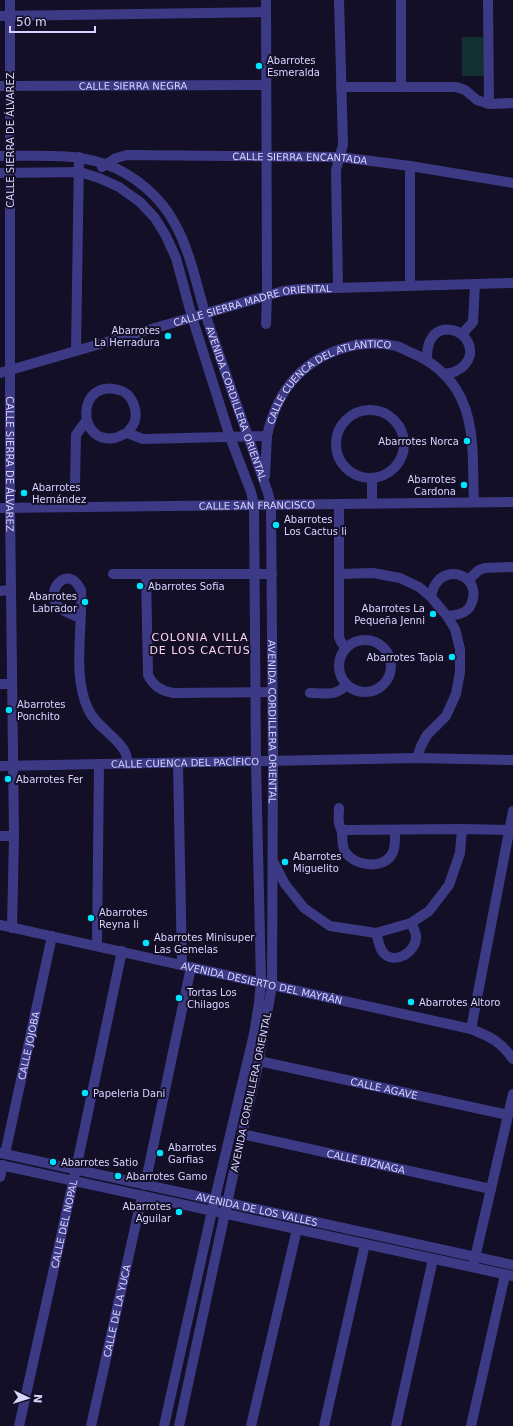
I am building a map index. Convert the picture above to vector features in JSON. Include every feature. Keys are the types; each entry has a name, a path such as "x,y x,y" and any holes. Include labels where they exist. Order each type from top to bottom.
{"street":[{"name":"CALLE SIERRA DE ÁLVAREZ","path":"10,0 5,16 5,508 11,590 14,836 12,928"},
{"path":"266,0 266,324"},
{"path":"338,288 336,170 343,144 340,0"},
{"path":"401,0 401,87"},
{"path":"488,0 489,104"},
{"path":"5,16 266,12"},
{"name":"CALLE SIERRA NEGRA","path":"5,85 266,85"},
{"path":"341,87 456,87 465,90 477,100 489,104 513,103"},
{"name":"CALLE SIERRA ENCANTADA","path":"91,176 116,158 127,155 340,157 410,166 513,183"},
{"name":"AVENIDA CORDILLERA ORIENTAL","path":"5,156 79,157 106,164 125,173 145,187 160,203 175,223 186,249 271,505 273,762 272,985 259,1061 179,1426"},
{"path":"76,351 80,172 79,157"},
{"path":"410,166 410,285"},
{"name":"AVENIDA CORDILLERA ORIENTAL","path":"5,173 80,172 119,187 140,202 155,218 166,236 176,258 192,317 230,437 251,492 254,505 256,762 261,982 254,1034 214,1200 164,1426"},
{"name":"CALLE SIERRA MADRE ORIENTAL","path":"5,372 283,291 410,285 513,283"},
{"path":"462,334 473,322 475,284"},
{"path":"427,360 430,340 436,334 444,330 454,330 462,334 468,341 470,350 469,359 464,366 456,371 444,374"},
{"name":"CALLE CUENCA DEL ATLÁNTICO","path":"264,481 269,427 277,403 290,383 309,366 331,352 351,345 377,343 397,346 427,360 444,374 456,390 465,408 471,431 474,502"},
{"path":"112,388 123,391 132,399 136,411 134,423 127,433 116,438 104,437 93,431 86,421 86,409 90,398 100,390 112,388"},
{"path":"368,409 382,411 393,418 401,429 405,442 403,456 396,467 385,475 372,479 358,476 347,470 339,459 336,445 337,432 344,420 355,412 368,409"},
{"path":"74,486 76,435 86,421"},
{"name":"CALLE CUENCA DEL ATLÁNTICO","path":"127,433 143,439 268,436"},
{"path":"372,479 372,503"},
{"name":"CALLE SAN FRANCISCO","path":"5,508 513,502"},
{"path":"339,504 339,637 346,648"},
{"path":"468,580 479,570 485,568 513,567"},
{"path":"340,574 373,573 400,578 419,587 431,597 447,616 455,629 460,649 460,672 456,694 446,716 427,735 417,758"},
{"path":"113,574 272,574"},
{"path":"146,574 148,675 158,688 165,692 173,693 272,692"},
{"path":"431,597 434,586 440,578 450,574 460,574 468,580 473,587 474,597 471,605 465,612 447,616"},
{"path":"0,591 11,590"},
{"path":"80,618 80,677 82,694 88,710 96,723 120,744 125,752 128,764"},
{"path":"364,640 373,641 382,647 388,655 390,665 389,675 384,683 375,689 366,692 356,690 347,685 341,676 339,667 340,657 346,648 354,642 364,640"},
{"path":"0,684 12,684"},
{"path":"310,693 334,694 338,693 347,685"},
{"name":"CALLE CUENCA DEL PACÍFICO","path":"0,766 273,762 417,758 513,760"},
{"path":"145,1185 186,966 178,763"},
{"path":"98,946 99,765"},
{"path":"339,808 339,822 342,834 341,840 345,852 352,860 360,863 378,864 386,861 392,854 395,830"},
{"path":"471,1029 513,811"},
{"path":"273,861 285,884 304,908 310,913 330,926 376,933 411,923 429,911 449,885 460,853 462,829"},
{"path":"342,834 346,830 509,830"},
{"path":"0,836 14,836"},
{"path":"376,933 382,950 388,956 397,958 409,954 414,946 416,936 411,923"},
{"name":"AVENIDA DESIERTO DEL MAYRÁN","path":"0,925 471,1029 491,1037 504,1047 513,1059"},
{"name":"CALLE JOJOBA","path":"2,1154 52,936"},
{"name":"CALLE DEL NOPAL","path":"19,1426 76,1169 122,951"},
{"name":"CALLE AGAVE","path":"259,1061 508,1115"},
{"path":"473,1268 513,1094"},
{"name":"CALLE BIZNAGA","path":"242,1134 491,1189"},
{"name":"AVENIDA DE LOS VALLES","path":"2,1154 513,1265"},
{"path":"0,1177 1,1165"},
{"name":"AVENIDA DE LOS VALLES","path":"1,1165 509,1276"},
{"name":"CALLE DE LA YUCA","path":"92,1426 142,1196"},
{"path":"251,1426 297,1230"},
{"path":"324,1426 365,1244"},
{"path":"396,1426 433,1259"},
{"path":"471,1426 509,1276"}],"green space":[{"path":"462,37 484,37 484,76 462,76"}],"place":[{"name":"Abarrotes Esmeralda","path":"259,66"},
{"name":"Abarrotes La Herradura","path":"168,336"},
{"name":"Abarrotes Norca","path":"467,441"},
{"name":"Abarrotes Cardona","path":"464,485"},
{"name":"Abarrotes Hernández","path":"24,493"},
{"name":"Abarrotes Los Cactus Ii","path":"276,525"},
{"name":"Abarrotes Sofia","path":"140,586"},
{"name":"Abarrotes Labrador","path":"85,602"},
{"name":"Abarrotes La Pequeña Jenni","path":"433,614"},
{"name":"Abarrotes Tapia","path":"452,657"},
{"name":"Abarrotes Ponchito","path":"9,710"},
{"name":"Abarrotes Fer","path":"8,779"},
{"name":"Abarrotes Miguelito","path":"285,862"},
{"name":"Abarrotes Reyna Ii","path":"91,918"},
{"name":"Abarrotes Minisuper Las Gemelas","path":"146,943"},
{"name":"Tortas Los Chilagos","path":"179,998"},
{"name":"Abarrotes Altoro","path":"411,1002"},
{"name":"Papeleria Dani","path":"85,1093"},
{"name":"Abarrotes Garfias","path":"160,1153"},
{"name":"Abarrotes Satio","path":"53,1162"},
{"name":"Abarrotes Gamo","path":"118,1176"},
{"name":"Abarrotes Aguilar","path":"179,1212"}],"district":[{"name":"COLONIA VILLA DE LOS CACTUS","path":"200,643"}]}
